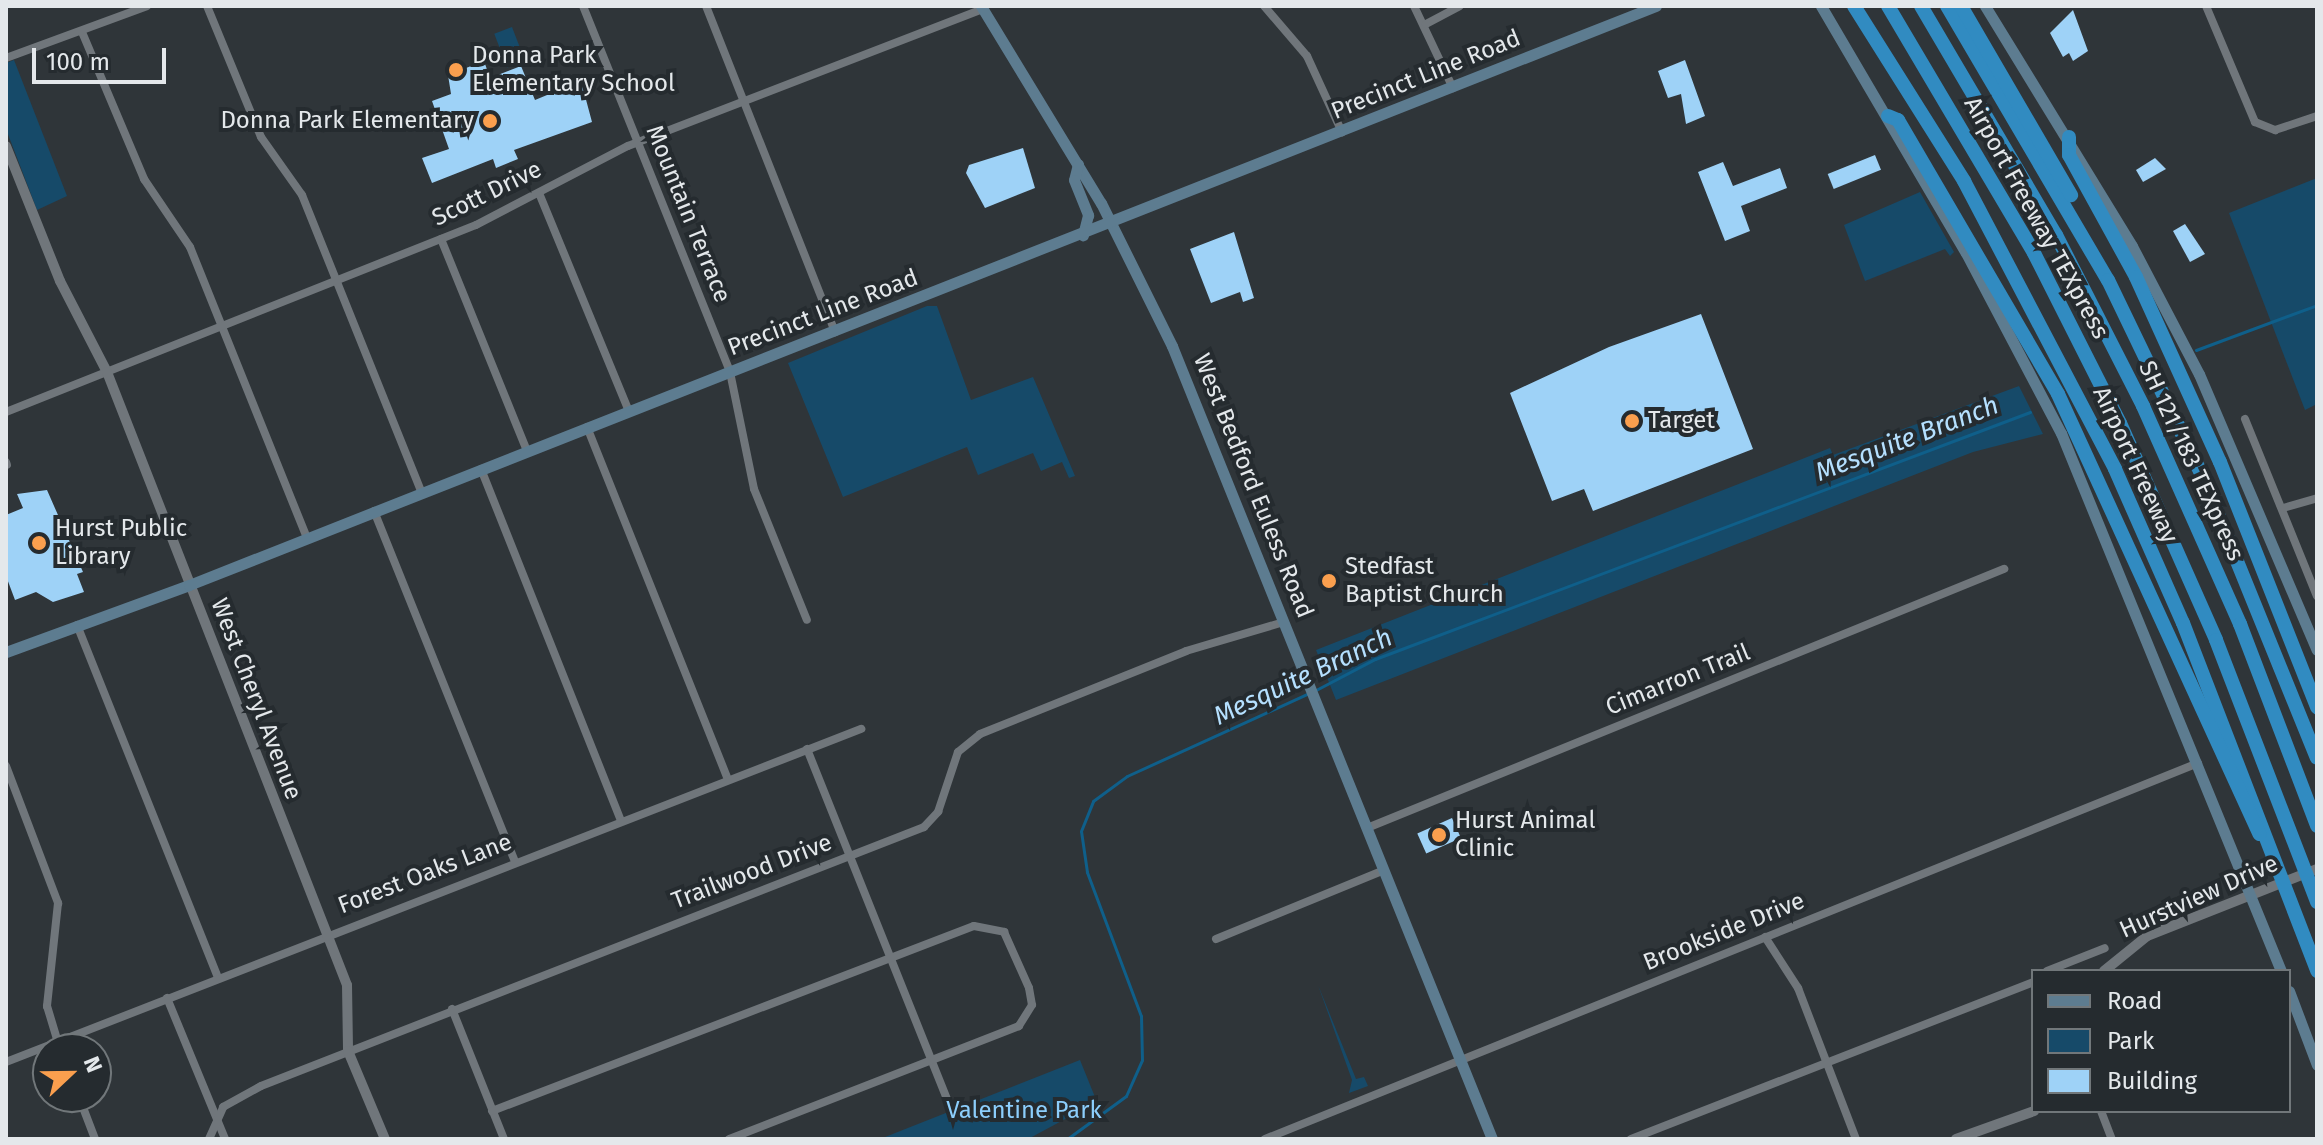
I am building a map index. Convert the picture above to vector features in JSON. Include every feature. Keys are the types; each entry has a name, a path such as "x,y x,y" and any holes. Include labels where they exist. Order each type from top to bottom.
{"highway":[{"name":"Airport Freeway","path":"1854,6 1964,181 2115,469 2183,623 2317,971"},
{"name":"Airport Freeway TEXpress","path":"1888,6 2026,240 2120,423 2216,640 2317,902"},
{"name":"SH 121/183 TEXpress","path":"1921,6 2056,235 2143,406 2240,624 2317,826"},
{"path":"1947,6 2074,218 2202,475 2317,758"},
{"path":"1961,6 2073,199 2074,218"},
{"path":"1888,116 1898,120 2058,394 2247,820 2267,844"},
{"path":"2069,137 2069,155 2136,277 2226,476 2317,707"}],"main road":[{"path":"1821,6 1888,116 2061,433 2280,969"},
{"path":"1828,6 1830,19"},
{"path":"1985,6 2069,137 2199,374 2317,650"},
{"name":"Precinct Line Road","path":"6,652 189,585 1658,7"},
{"name":"West Bedford Euless Road","path":"982,8 1113,223 1172,346 1492,1139"},
{"path":"1078,164 1074,180 1088,215 1083,235"},
{"path":"2293,1014 2317,1065"}],"street":[{"path":"6,58 147,6"},
{"path":"207,6 261,137 302,195 422,493"},
{"name":"Mountain Terrace","path":"583,6 730,372 754,489 807,620"},
{"path":"706,6 835,332"},
{"path":"1264,6 1307,56 1342,132"},
{"path":"1414,6 1426,24 1453,89"},
{"path":"1426,24 1460,6"},
{"path":"2206,6 2250,112 2264,128 2317,116"},
{"name":"Scott Drive","path":"6,412 441,239 638,142 982,8"},
{"path":"82,32 144,179 190,247 307,538"},
{"name":"West Cheryl Avenue","path":"6,146 60,281 107,372 327,934 350,998 344,1026 348,1051 385,1139"},
{"path":"539,193 629,411"},
{"path":"441,239 527,451"},
{"path":"2245,419 2317,596"},
{"path":"587,427 728,779"},
{"path":"481,469 621,821"},
{"path":"2283,508 2317,498"},
{"path":"374,511 514,860"},
{"name":"Cimarron Trail","path":"1367,828 2004,569"},
{"name":"Trailwood Drive","path":"209,1139 232,1099 452,1009 932,821 958,752 980,734 1174,655 1284,622"},
{"path":"77,625 218,977"},
{"name":"Forest Oaks Lane","path":"86,1033 218,977 514,860 861,729"},
{"path":"807,749 950,1106"},
{"name":"Brookside Drive","path":"1265,1139 2198,763"},
{"path":"6,766 58,903 47,1006 55,1033"},
{"name":"Hurstview Drive","path":"2106,969 2147,936 2317,869"},
{"path":"1216,939 1384,870"},
{"path":"492,1111 890,958 990,925 1004,932 1021,966 1032,1005 1027,1017 932,1061 729,1139"},
{"path":"1765,937 1790,972 1856,1139"},
{"path":"2052,969 2105,948"},
{"path":"1631,1139 2031,981"},
{"path":"167,998 215,1124 225,1139"},
{"path":"452,1009 504,1139"},
{"name":"Forest Oaks Lane","path":"6,1062 32,1054"},
{"path":"1956,1139 1981,1134 2031,1112"},
{"path":"85,1113 95,1139"},
{"path":"2102,1113 2112,1139"}],"green space":[{"path":"512,27 525,61 507,67 494,34"},
{"path":"14,60 67,196 37,210 6,129 6,63"},
{"path":"2317,178 2317,404 2305,410 2229,213"},
{"path":"1920,192 1954,252 1950,256 1945,249 1865,281 1844,225"},
{"path":"927,306 937,306 971,400 1033,377 1075,476 1069,478 1062,462 1041,471 1033,453 978,475 967,447 843,497 788,363"},
{"path":"2019,386 2043,434 1973,452 1336,700 1316,650 1830,448 1833,455"},
{"path":"1318,985 1356,1079 1364,1077 1368,1086 1349,1093 1352,1080"},
{"name":"Valentine Park","path":"1080,1060 1097,1102 1028,1139 880,1139"}],"building":[{"path":"2073,10 2088,51 2073,61 2069,53 2063,57 2050,33"},
{"path":"1685,60 1705,116 1686,124 1681,94 1668,98 1658,71"},
{"name":"Donna Park Elementary","path":"484,61 490,78 521,66 535,100 581,81 592,122 514,150 518,159 496,168 493,159 432,183 422,158 449,149 432,101 451,94 448,75"},
{"path":"1023,148 1035,188 985,208 966,173 969,165"},
{"path":"1875,155 1881,170 1834,189 1828,174"},
{"path":"2155,158 2166,169 2143,182 2136,170"},
{"path":"1723,162 1733,186 1780,168 1787,188 1741,206 1750,231 1725,241 1698,172"},
{"path":"2185,224 2205,254 2190,262 2173,231"},
{"path":"1234,232 1254,298 1243,302 1240,292 1211,303 1190,249"},
{"name":"Target","path":"1701,314 1753,449 1593,511 1584,489 1552,501 1510,393 1609,347"},
{"name":"Hurst Public Library","path":"47,490 83,572 77,574 84,592 53,602 36,592 15,600 6,576 6,515 23,508 17,494"},
{"name":"Hurst Animal Clinic","path":"1452,818 1461,838 1426,854 1417,833"}],"waterway":[{"name":"Mesquite Branch","path":"2196,350 2317,305"},
{"name":"Mesquite Branch","path":"1314,691 1375,659 2030,412"},
{"name":"Mesquite Branch","path":"1067,1139 1126,1096 1142,1060 1141,1016 1087,872 1081,831 1093,801 1127,776 1307,694"}],"place":[{"name":"Donna Park Elementary School","path":"456,70"},
{"name":"Donna Park Elementary","path":"490,121"},
{"name":"Target","path":"1632,421"},
{"name":"Hurst Public Library","path":"39,543"},
{"name":"Stedfast Baptist Church","path":"1329,581"},
{"name":"Hurst Animal Clinic","path":"1439,835"}]}
